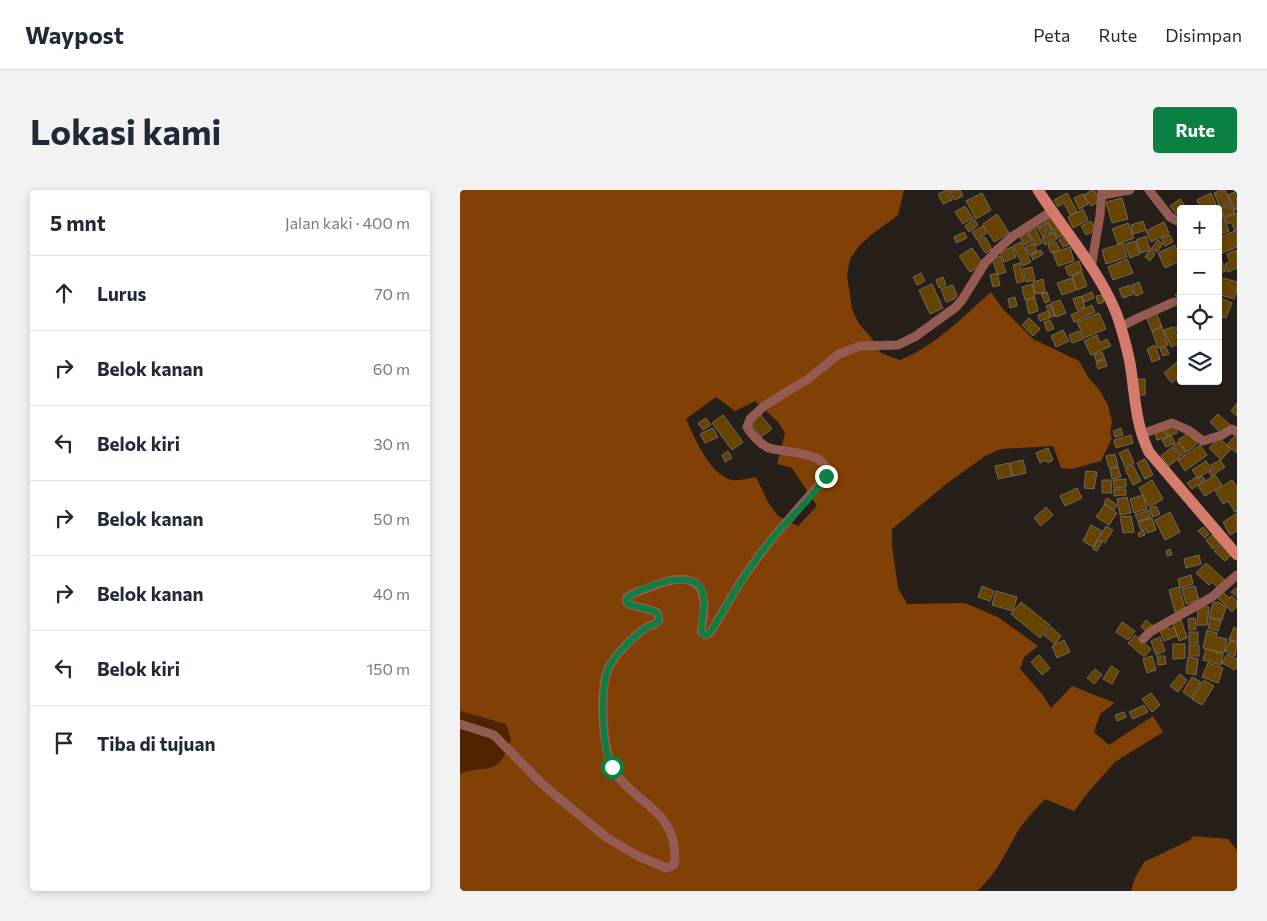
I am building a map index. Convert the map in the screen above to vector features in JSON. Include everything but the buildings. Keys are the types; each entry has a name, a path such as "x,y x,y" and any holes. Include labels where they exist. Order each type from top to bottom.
{"main road":[{"path":"1038,190 1092,268 1106,291 1117,316 1130,363 1133,393 1145,444 1154,459 1237,555"}],"street":[{"path":"1092,268 1102,193 1130,190"},
{"path":"1149,190 1170,217 1177,221"},
{"path":"460,724 494,735 542,784 615,843 666,868 674,865 674,843 665,822 652,807 616,774 608,758 603,716 608,671 616,657 629,643 644,629 656,624 659,620 657,612 628,604 627,598 659,584 677,579 690,580 697,584 703,592 704,615 701,631 705,635 710,633 741,581 758,557 820,484 827,473 824,464 815,457 770,448 762,444 747,427 750,418 764,406 808,378 839,354 860,346 898,345 916,336 956,307 985,263 997,250 1013,236 1052,211"},
{"path":"1120,328 1174,302"},
{"path":"1142,434 1172,423 1188,430 1203,441 1222,435 1232,429 1237,432"},
{"path":"1143,638 1150,632 1212,597 1237,575"}],"shaded area":[{"path":"460,190 904,190 898,215 859,246 850,259 847,275 852,309 859,324 870,336 881,353 900,360 913,354 937,339 991,292 1002,308 1033,339 1079,361 1108,405 1112,422 1110,432 1112,438 1101,461 1072,469 1061,468 1053,446 1001,449 985,456 945,485 892,529 892,546 898,588 907,604 965,603 998,617 1038,646 1024,657 1020,669 1043,695 1051,708 1072,686 1115,703 1100,714 1094,732 1109,745 1153,716 1163,732 1115,762 1074,811 1045,799 1021,826 997,868 977,891 460,891 460,774 493,767 501,761 511,739 506,724 460,711","holes":["716,397 735,411 755,401 778,422 785,433 777,464 792,468 817,506 798,526 778,516 768,502 756,477 733,480 718,472 704,455 686,419"]},
{"path":"460,711 506,724 511,739 501,761 493,767 460,774"},
{"path":"1193,836 1228,839 1237,850 1237,891 1131,891 1135,878 1144,862 1190,840"}],"route":[{"path":"612,767 608,758 603,716 606,677 616,657 647,627 656,624 660,617 657,612 628,604 626,602 627,598 659,584 677,579 685,579 694,583 703,592 704,615 701,631 702,634 707,635 758,557 826,476"}]}
